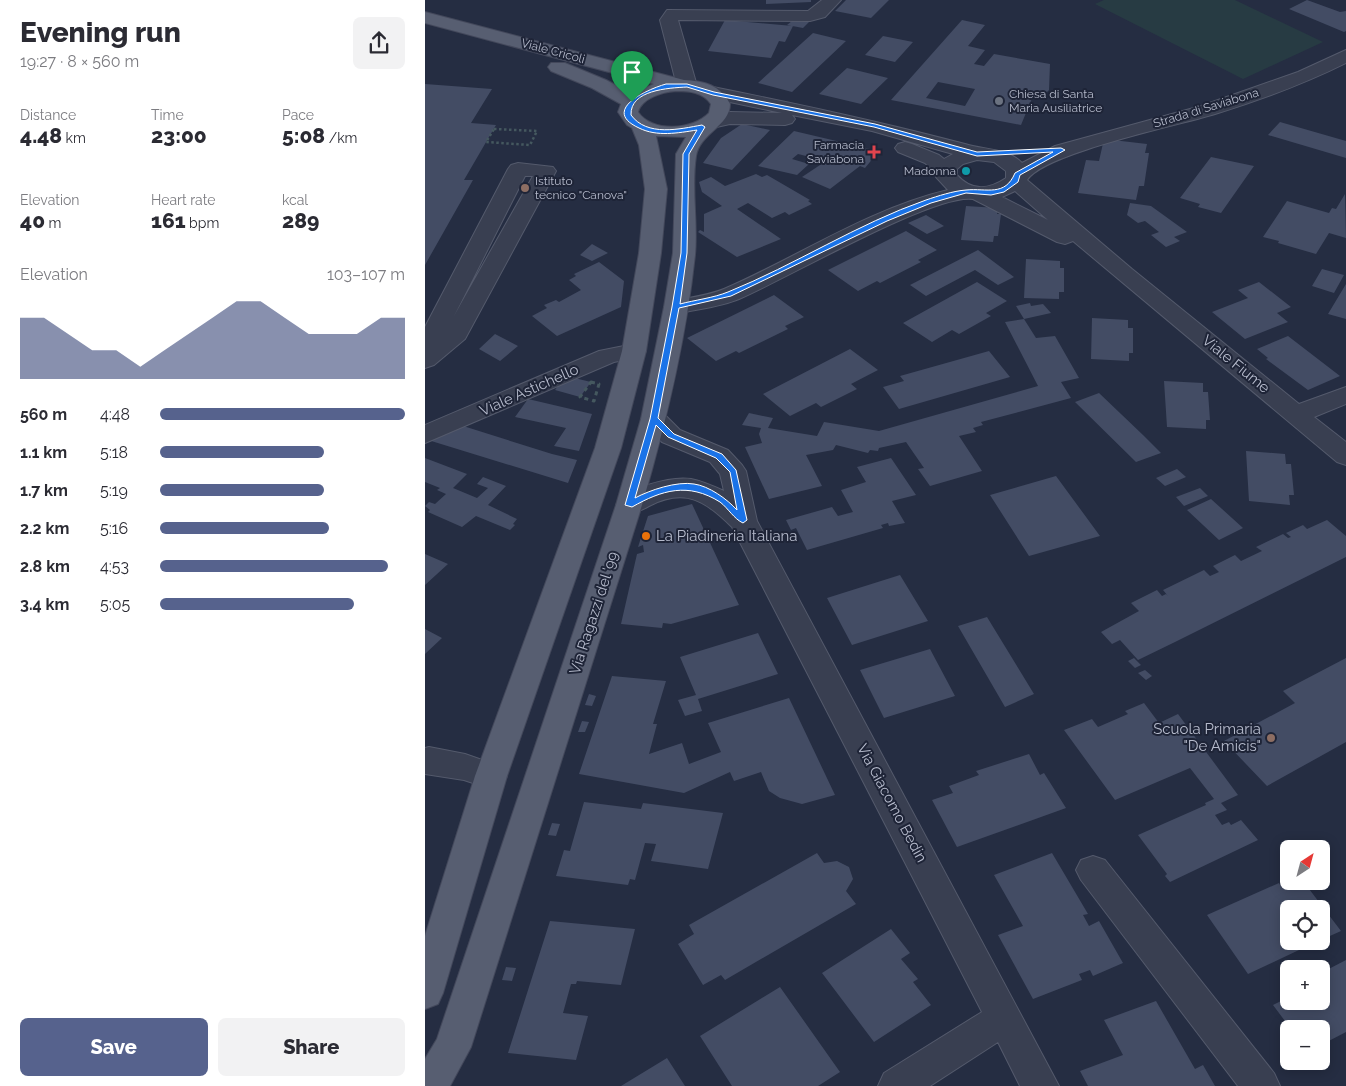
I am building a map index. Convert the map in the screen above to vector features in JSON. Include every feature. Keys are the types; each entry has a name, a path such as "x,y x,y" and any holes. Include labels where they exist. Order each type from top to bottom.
{"main road":[{"name":"Viale Cricoli","path":"425,16 713,93"},
{"name":"Viale Cricoli","path":"425,31 539,60 575,73 632,102 652,89 684,85"},
{"path":"632,102 628,108 629,116 633,122 642,128 671,133 707,124 719,115 722,107 713,93"},
{"name":"Via Ragazzi del '99","path":"429,1086 453,1047 629,505 654,419 676,307 684,253 686,154 707,124"},
{"path":"425,993 491,776 608,448 634,351 650,254 656,189 649,145 642,128"}],"street":[{"path":"684,85 669,20 673,14 810,16 819,13 832,0"},
{"name":"Strada di Saviabona","path":"983,155 1061,150 1208,110 1305,76 1346,56"},
{"name":"Viale Cricoli","path":"713,93 875,126 983,155"},
{"path":"707,124 730,118 781,118 820,126 915,151 932,159 960,184"},
{"name":"Strada di Saviabona","path":"960,184 1001,191 1017,177 1061,150"},
{"path":"960,184 956,159 983,155"},
{"name":"Viale Fiume","path":"983,155 1009,162 1017,177 1124,274 1346,456"},
{"path":"518,168 545,171 453,338 425,360 433,334 518,168"},
{"path":"676,307 729,294 884,220 929,201 960,184"},
{"name":"Viale Fiume","path":"960,184 1052,229 1124,274"},
{"name":"Viale Astichello","path":"425,436 608,356 634,351"},
{"path":"1297,414 1346,395"},
{"name":"Via Giacomo Bedin","path":"654,419 671,436 719,456 733,471 743,520 1040,1086"},
{"name":"Via Giacomo Bedin","path":"629,505 654,491 694,486 723,501 743,520"},
{"path":"426,765 465,767 491,776"},
{"path":"1093,870 1261,1086"},
{"path":"897,1086 1005,1018"}],"path":[{"path":"494,129 537,131 530,145 486,142 494,129"}],"shaded area":[{"path":"1104,0 1235,0 1323,42 1243,79 1095,4"}],"building":[{"path":"766,0 811,0 811,2 766,4"},
{"path":"846,0 889,0 871,18 835,11"},
{"path":"1307,0 1340,12 1346,11 1346,31 1344,32 1289,9"},
{"path":"797,17 811,20 803,28 787,25"},
{"path":"725,20 793,26 785,42 779,41 771,58 708,51"},
{"path":"962,20 985,25 968,46 985,50 974,64 984,66 994,54 1050,64 1049,90 1041,98 1033,96 1021,125 891,100","holes":["938,82 975,89 965,106 926,98"]},
{"path":"813,33 846,41 792,92 758,83"},
{"path":"883,36 913,42 895,62 865,55"},
{"path":"847,68 888,78 861,104 819,94"},
{"path":"425,84 492,89 471,123 496,125 464,180 473,180 425,265"},
{"path":"1280,122 1346,141 1346,158 1268,135"},
{"path":"742,124 770,130 732,170 703,163 721,138"},
{"path":"794,131 879,151 865,168 860,166 830,189 802,177 826,161 798,154 792,159 809,164 797,175 758,166"},
{"path":"1104,139 1147,144 1145,153 1149,153 1144,186 1139,186 1136,200 1078,193 1086,160 1099,161"},
{"path":"1211,157 1254,166 1221,213 1198,207 1200,204 1180,198"},
{"path":"756,174 762,177 767,175 810,200 808,201 812,204 789,215 785,212 772,218 748,203 737,209 781,239 737,257 698,232 700,230 704,232 704,214 722,206 702,192 699,182 711,177 725,186"},
{"path":"1345,194 1346,238 1329,233 1316,254 1263,237 1287,201 1329,213 1332,208 1336,209"},
{"path":"1130,203 1151,206 1187,232 1174,237 1180,241 1166,247 1151,235 1159,232 1145,221 1138,223 1127,215"},
{"path":"966,206 998,208 997,214 1001,214 998,236 994,236 993,242 961,240"},
{"path":"926,215 944,226 927,234 908,223"},
{"path":"906,231 937,250 918,260 921,262 880,283 877,281 858,291 828,270"},
{"path":"592,244 608,253 592,261 580,255"},
{"path":"978,250 1014,277 998,285 975,270 926,296 910,285"},
{"path":"1026,259 1060,261 1060,268 1064,268 1064,292 1059,292 1059,299 1024,298"},
{"path":"599,262 624,281 621,307 557,336 532,316 547,308 544,305 556,300 559,302 581,290 569,280 576,276 574,274"},
{"path":"1322,269 1344,275 1334,293 1312,286"},
{"path":"977,282 1007,301 986,313 991,316 959,334 952,330 932,342 903,323"},
{"path":"1259,282 1291,307 1277,313 1288,322 1245,339 1212,312 1248,298 1238,290"},
{"path":"1346,284 1346,319 1328,314"},
{"path":"774,295 804,317 785,326 788,329 739,353 736,351 716,361 687,338"},
{"path":"1030,303 1031,306 1043,304 1051,313 1024,319 1016,306"},
{"path":"1092,318 1128,320 1128,328 1133,328 1133,353 1129,353 1129,361 1091,359"},
{"path":"1024,319 1036,338 1055,336 1079,378 1061,382 1071,398 981,422 983,425 973,428 976,432 959,436 982,471 930,486 918,469 924,468 906,442 879,448 878,451 870,450 868,453 836,445 833,450 806,455 822,486 769,499 745,447 762,443 759,434 761,428 742,425 749,413 773,418 768,428 817,436 824,422 879,431 1038,386 1005,322"},
{"path":"495,334 518,346 500,361 479,349"},
{"path":"1288,336 1340,376 1308,390 1266,359 1268,358 1257,349"},
{"path":"850,349 878,370 851,384 857,389 821,407 816,403 790,416 763,394"},
{"path":"989,351 1010,377 899,409 883,387 904,381 900,376"},
{"path":"566,376 591,382 580,397 555,390"},
{"path":"1164,381 1203,383 1203,392 1208,392 1210,420 1206,420 1206,429 1167,427"},
{"path":"1099,393 1161,453 1136,462 1075,402"},
{"path":"528,399 592,414 579,451 554,446 566,428 515,417"},
{"path":"460,425 577,460 568,483 428,440"},
{"path":"1246,451 1285,454 1286,464 1291,464 1294,495 1289,495 1290,505 1249,501"},
{"path":"425,458 467,474 453,488 477,498 488,488 477,484 483,477 506,486 488,505 517,519 513,524 515,525 510,530 476,516 462,527 428,512 430,510 425,506 429,502 435,504 446,494 437,490 440,488 425,482"},
{"path":"891,458 916,495 892,501 905,523 889,526 888,523 881,525 883,528 807,550 796,528 791,530 786,520 832,507 838,516 853,512 841,490 866,482 857,467"},
{"path":"1177,469 1186,477 1165,486 1156,478"},
{"path":"1056,476 1100,536 1029,556 990,495"},
{"path":"1200,488 1208,496 1184,506 1176,497"},
{"path":"1211,499 1243,528 1219,540 1187,510"},
{"path":"692,504 739,605 671,624 663,623 662,628 621,624 637,554 644,552 643,545 638,547 648,516"},
{"path":"1327,520 1346,536 1346,557 1175,642 1138,660 1120,640 1112,644 1101,632 1139,611 1131,603 1157,590 1162,596 1166,594 1168,596 1163,590 1204,570 1210,576 1219,572 1213,566 1235,555 1241,561 1262,551 1256,547 1283,534 1288,538 1291,537 1286,533 1303,525 1307,529"},
{"path":"425,554 448,564 425,585"},
{"path":"900,575 928,621 852,645 827,598"},
{"path":"987,617 1034,694 1005,707 958,626"},
{"path":"425,629 442,638 425,654"},
{"path":"758,633 778,674 698,699 702,711 685,716 678,700 696,695 680,657"},
{"path":"930,649 955,696 884,718 860,670"},
{"path":"1134,658 1141,665 1135,668 1128,661"},
{"path":"1346,658 1346,742 1267,786 1224,741 1295,703 1283,691"},
{"path":"1145,670 1152,676 1146,680 1138,673"},
{"path":"612,676 666,681 653,724 657,724 649,754 682,743 689,764 721,752 708,723 789,698 835,795 802,804 780,798 769,791 761,772 734,781 730,772 684,793 579,774"},
{"path":"589,694 596,696 592,706 585,705"},
{"path":"1144,703 1159,723 1178,714 1238,795 1221,803 1227,810 1215,815 1222,825 1229,822 1231,825 1241,820 1258,840 1170,882 1165,876 1167,874 1138,835 1206,805 1205,803 1214,799 1190,768 1115,800 1064,730 1092,719 1098,727 1128,714 1125,711"},
{"path":"582,721 589,722 585,732 578,732"},
{"path":"1029,754 1040,775 1044,773 1066,808 957,847 932,800 953,793 949,786 979,775 976,771"},
{"path":"584,802 641,809 643,803 723,813 708,869 651,861 656,844 645,843 635,880 630,879 628,885 556,876 564,850 570,851"},
{"path":"552,823 560,824 556,836 548,835"},
{"path":"817,853 824,863 837,861 849,867 853,879 846,891 856,904 725,980 721,975 703,985 678,944 694,934 689,925"},
{"path":"1052,853 1088,914 1083,915 1089,926 1099,921 1123,963 1093,976 1090,970 1079,974 1082,980 1033,999 998,935 1023,926 994,875"},
{"path":"1279,883 1280,890 1310,890 1317,900 1280,900 1280,950 1299,950 1248,974 1207,915"},
{"path":"1330,917 1341,931 1330,936"},
{"path":"550,921 635,929 621,985 577,981 576,984 571,984 563,1013 588,1016 576,1060 508,1053"},
{"path":"891,929 910,953 901,959 918,979 913,982 931,1005 874,1042 822,973"},
{"path":"1346,960 1346,1032 1330,1040 1330,1020 1284,1020 1273,1005 1280,1002 1280,1010 1330,1010 1330,968"},
{"path":"506,967 516,968 512,981 502,980"},
{"path":"780,987 840,1072 818,1086 732,1086 700,1036"},
{"path":"1156,1001 1195,1069 1203,1065 1215,1086 1088,1086 1080,1071 1123,1055 1104,1020"},
{"path":"667,1058 685,1086 621,1086"}],"place":[{"name":"Chiesa di Santa Maria Ausiliatrice","path":"999,101"},
{"name":"Farmacia Saviabona","path":"874,152"},
{"name":"Madonna","path":"966,171"},
{"name":"Istituto tecnico \"Canova\"","path":"525,188"},
{"name":"La Piadineria Italiana","path":"646,536"},
{"name":"Scuola Primaria \"De Amicis\"","path":"1271,738"}],"route":[{"path":"632,102 628,108 629,116 633,122 642,128 655,132 671,133 702,127 686,154 684,253 676,307 654,419 629,505 654,491 694,486 723,501 743,520 733,471 719,456 671,436 654,419 665,363 676,307 729,294 884,220 929,201 966,192 991,193 1001,191 1016,181 1018,174 1061,150 989,155 977,154 875,126 681,85 652,89 640,95 632,102"}]}
